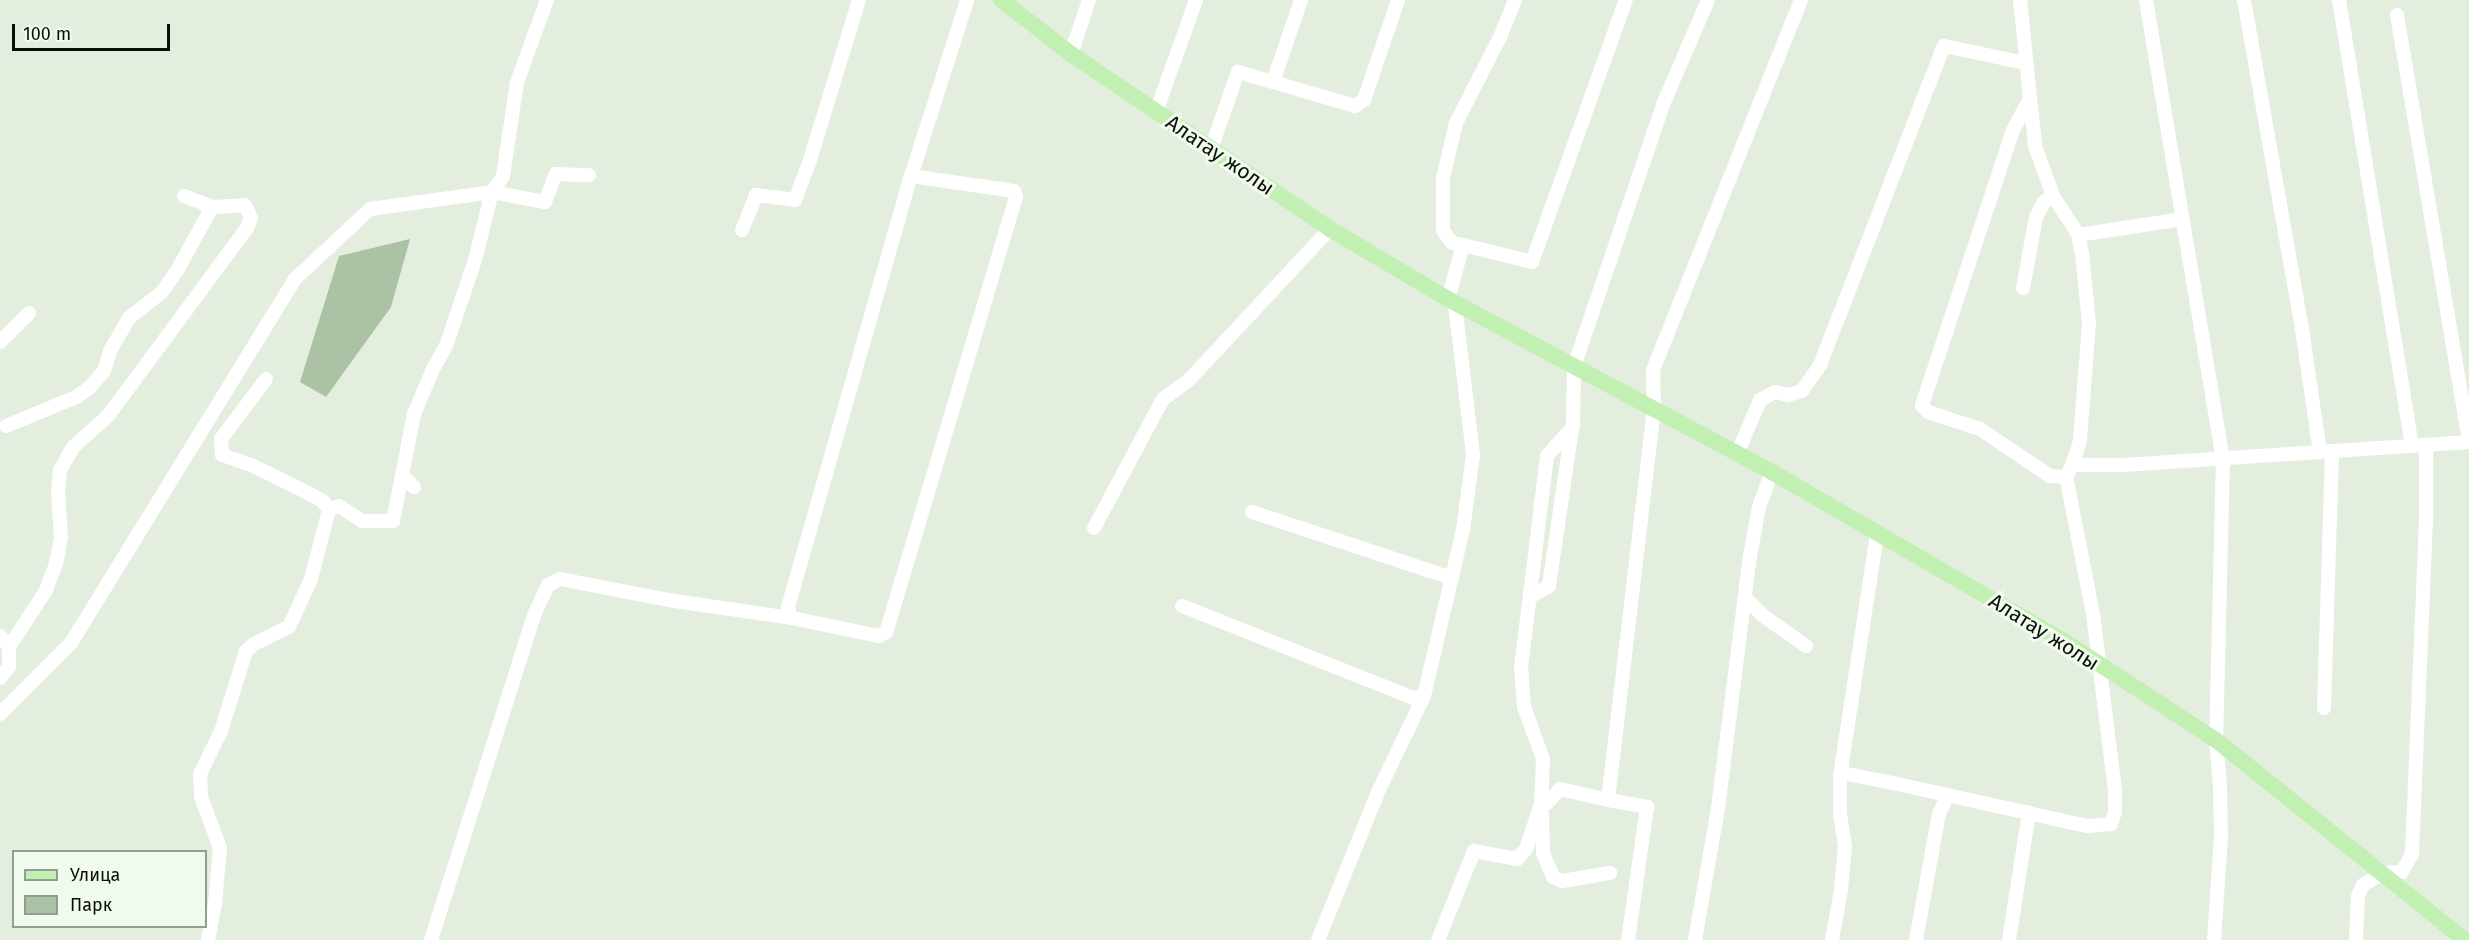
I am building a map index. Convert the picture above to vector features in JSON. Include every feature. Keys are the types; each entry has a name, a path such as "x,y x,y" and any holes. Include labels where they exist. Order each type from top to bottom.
{"main road":[{"name":"Алатау жолы","path":"1001,0 1071,54 1330,229 1456,303 1654,411 1772,472 2064,641 2100,667 2216,740 2465,940"}],"street":[{"path":"329,510 339,506 362,521 393,521 414,414 433,369 446,346 475,260 492,192 502,176 516,82 547,0"},
{"path":"742,230 756,195 795,200 810,160 858,0"},
{"path":"791,618 788,607 911,176 967,0"},
{"path":"1071,54 1089,0"},
{"path":"1156,112 1196,0"},
{"path":"1273,82 1300,0"},
{"path":"1211,149 1238,72 1355,106 1364,100 1398,0"},
{"path":"1515,0 1500,37 1456,123 1443,178 1443,230 1452,243 1532,262 1626,0"},
{"path":"1530,597 1549,586 1581,371 1665,102 1708,0"},
{"path":"1608,800 1654,411 1653,370 1801,0"},
{"path":"1840,777 1847,774 2087,826 2111,824 2115,791 2100,667 2069,471 2080,441 2089,322 2078,235 2053,196 2035,146 2020,0"},
{"path":"2146,0 2223,458 2216,740 2221,837 2214,940"},
{"path":"2244,0 2326,453 2324,708"},
{"path":"2339,0 2419,446 2426,525 2412,854 2402,872 2383,873 2363,885 2358,896 2356,940"},
{"path":"2029,100 2013,130 1923,405 1928,412 1980,429 2050,476 2069,471 2223,458 2469,442 2397,15"},
{"path":"1737,454 1760,400 1775,392 1788,395 1802,391 1820,365 1944,46 2026,63"},
{"path":"0,714 71,643 296,279 370,209 492,192 545,202 556,174 589,175"},
{"path":"431,940 535,613 548,585 561,579 668,600 791,618 872,635 879,636 886,632 1015,202 1014,191 911,176"},
{"path":"0,678 9,667 4,642 45,592 56,564 61,538 58,492 60,470 74,447 108,416 252,218 245,205 212,207 184,196"},
{"path":"2022,288 2036,217 2044,202 2053,196"},
{"path":"6,426 76,397 88,389 104,372 110,351 129,318 162,291 178,269 212,207"},
{"path":"2078,235 2183,219"},
{"path":"1094,528 1163,399 1189,380 1330,229"},
{"path":"1318,940 1379,790 1424,696 1463,530 1473,455 1456,303 1463,245"},
{"path":"0,342 29,313"},
{"path":"208,940 215,903 220,848 201,797 200,774 221,730 246,651 254,644 289,627 311,579 329,510 323,501 302,490 251,465 222,455 221,439 266,380"},
{"path":"1573,427 1547,456 1521,667 1524,708 1543,759 1541,804 1543,853 1553,877 1562,881 1610,873"},
{"path":"1695,940 1718,808 1759,507 1772,472"},
{"path":"402,475 414,487"},
{"path":"1252,512 1452,578"},
{"path":"1832,940 1845,853 1839,815 1840,777 1877,534"},
{"path":"1745,597 1762,615 1806,646"},
{"path":"1182,606 1413,698 1424,696"},
{"path":"1541,804 1547,803 1560,789 1647,807 1628,940"},
{"path":"1916,940 1940,814 1948,795"},
{"path":"1438,940 1474,851 1517,859 1526,849 1541,804"},
{"path":"2009,940 2029,813"}],"green space":[{"path":"410,239 391,307 326,397 300,382 339,256"}]}
